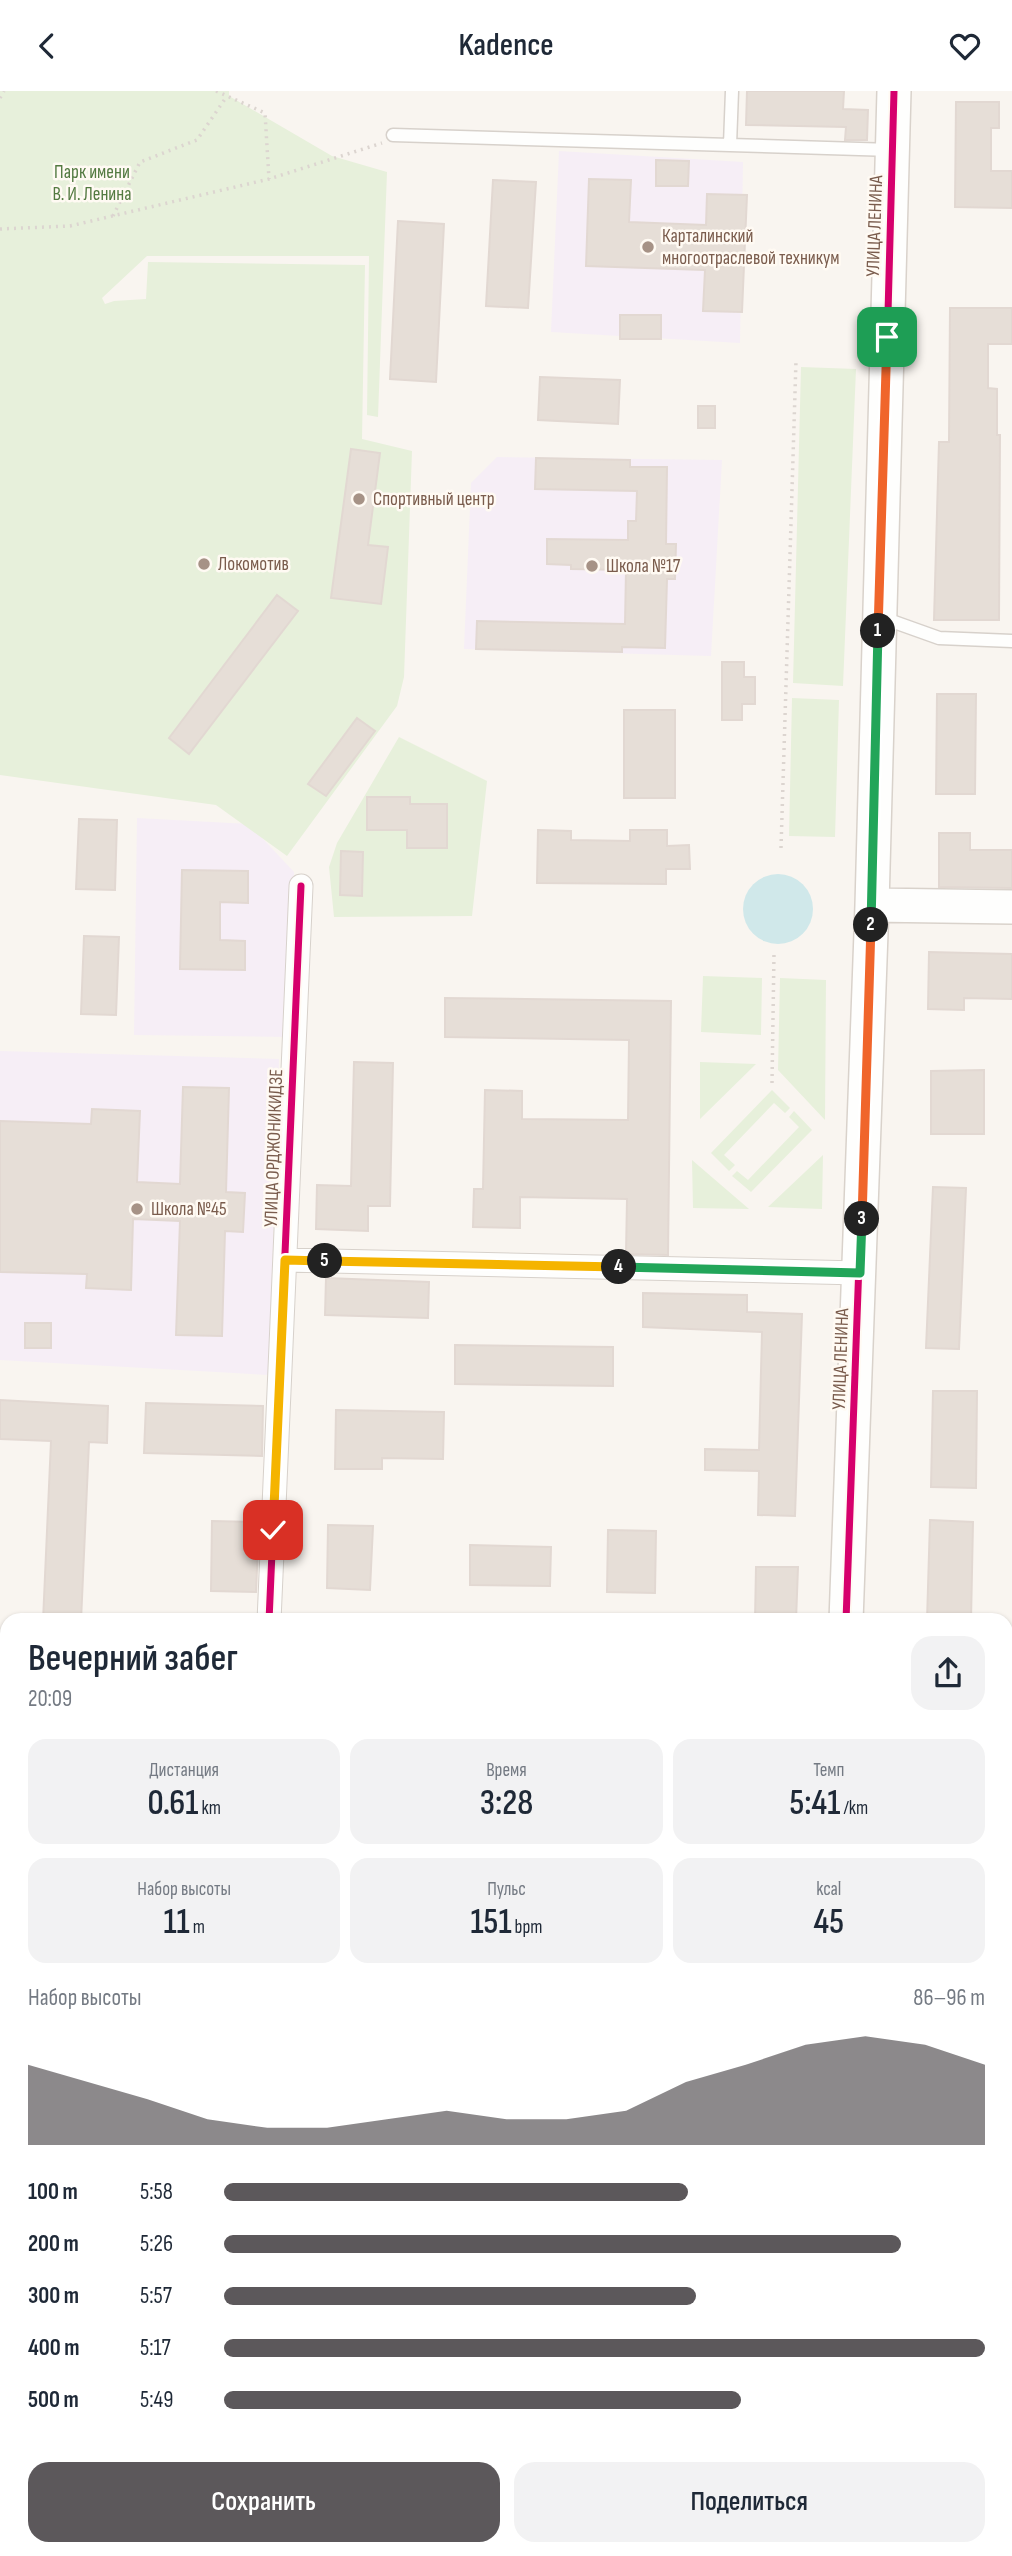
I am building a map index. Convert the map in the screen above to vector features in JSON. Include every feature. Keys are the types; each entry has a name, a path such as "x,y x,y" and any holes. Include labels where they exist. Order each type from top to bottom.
{"street":[{"name":"УЛИЦА ЛЕНИНА","path":"846,1613 872,905 894,91"},
{"name":"УЛИЦА ОРДЖОНИКИДЗЕ","path":"269,1613 301,886"},
{"path":"872,905 1012,908"},
{"path":"285,1260 860,1273"}],"lane":[{"path":"730,145 732,91"},
{"path":"393,135 893,150"},
{"path":"879,617 939,638 1012,641"}],"path":[{"path":"0,98 4,91"},
{"path":"216,91 265,113 269,179"},
{"path":"113,216 140,162 197,140 228,96"},
{"path":"0,229 70,226 269,179 378,145 393,135"},
{"path":"781,848 796,360"},
{"path":"772,1083 774,953"}],"shaded area":[{"name":"Карталинский многоотраслевой техникум","path":"559,151 743,162 740,343 551,332"},
{"name":"Школа №17","path":"497,457 722,460 711,656 464,649 471,483"},
{"path":"137,818 249,824 294,872 288,1037 134,1035"},
{"name":"Школа №45","path":"0,1051 279,1059 269,1375 0,1360"}],"green space":[{"name":"Локомотив","path":"0,91 229,91 229,96 332,156 387,172 378,417 367,415 369,256 147,256 102,298 105,304 146,299 148,262 365,265 362,439 412,451 404,677 397,706 287,856 216,805 0,775"},
{"path":"801,367 856,369 843,686 793,683"},
{"path":"792,698 839,700 835,837 789,836"},
{"path":"399,737 487,781 472,916 334,917 329,867 337,843"},
{"path":"703,976 762,978 761,1035 701,1032"},
{"path":"780,978 826,980 825,1120 778,1070"},
{"path":"700,1062 756,1064 700,1119"},
{"path":"772,1090 790,1108 785,1113 774,1103 724,1155 735,1165 729,1171 711,1153"},
{"path":"794,1111 812,1130 751,1192 732,1176 737,1171 748,1180 799,1127 789,1117"},
{"path":"823,1155 822,1209 768,1207"},
{"path":"692,1160 749,1209 693,1208"}],"water":[{"path":"778,874 803,884 813,909 803,934 778,944 753,934 743,909 753,884"}],"building":[{"path":"747,91 844,91 843,109 868,110 867,140 845,140 846,127 746,125"},
{"path":"956,102 999,102 999,128 991,128 991,171 1012,171 1012,208 955,207"},
{"path":"656,160 689,161 688,186 656,186"},
{"path":"589,179 631,180 629,222 706,225 707,194 747,195 742,312 703,311 705,270 586,266"},
{"path":"493,180 536,182 528,308 486,306"},
{"path":"398,221 444,224 436,382 390,379"},
{"path":"950,308 1012,308 1012,344 988,344 988,388 997,389 997,435 1000,435 999,620 934,620 939,442 949,442"},
{"path":"620,315 661,315 661,339 620,339"},
{"path":"540,377 620,380 618,424 538,420"},
{"path":"698,406 715,406 715,428 698,428"},
{"name":"Спортивный центр","path":"351,449 380,453 368,545 388,547 381,604 331,598"},
{"path":"536,458 630,460 630,467 667,467 666,544 676,544 675,579 667,579 665,648 622,647 622,652 476,649 477,621 625,624 626,570 571,569 571,565 547,564 547,539 628,540 628,521 636,521 637,491 535,489"},
{"path":"277,595 298,611 189,754 169,738"},
{"path":"722,662 744,662 744,677 755,677 755,704 742,704 742,720 722,720"},
{"path":"937,694 976,694 975,794 936,794"},
{"path":"624,710 675,710 675,798 624,798"},
{"path":"357,718 375,731 326,796 308,784"},
{"path":"367,797 410,797 410,804 447,804 447,848 407,848 407,830 367,830"},
{"path":"79,819 117,820 115,890 76,889"},
{"path":"538,830 571,831 571,840 630,841 630,830 667,830 667,846 689,845 690,869 666,869 666,884 537,883"},
{"path":"939,833 970,833 970,850 1012,850 1012,888 939,887"},
{"path":"341,851 363,852 362,896 340,895"},
{"path":"182,870 248,871 248,903 220,902 220,940 245,941 245,970 180,969"},
{"path":"84,936 119,937 116,1015 81,1014"},
{"path":"929,952 1012,954 1012,999 964,998 964,1010 928,1009"},
{"path":"445,998 671,1001 668,1255 626,1254 627,1199 520,1197 520,1228 473,1227 474,1189 483,1189 485,1090 522,1091 522,1119 628,1120 629,1040 445,1037"},
{"path":"354,1062 393,1063 390,1206 368,1206 368,1231 316,1229 317,1185 351,1186"},
{"path":"984,1070 984,1134 931,1134 931,1071"},
{"path":"183,1087 229,1088 226,1192 245,1193 243,1232 225,1231 222,1336 176,1335 180,1221 133,1219 131,1290 86,1288 87,1274 0,1272 0,1121 91,1124 92,1109 140,1111 137,1182 180,1184"},
{"path":"933,1187 966,1188 959,1349 926,1348"},
{"path":"326,1278 429,1282 428,1318 325,1315"},
{"path":"643,1293 747,1295 747,1312 802,1314 795,1516 758,1515 759,1471 705,1470 705,1449 759,1450 762,1332 643,1327"},
{"path":"25,1323 51,1323 51,1348 25,1348"},
{"path":"455,1345 613,1347 613,1386 455,1384"},
{"path":"933,1391 977,1391 976,1488 931,1487"},
{"path":"0,1400 108,1406 107,1443 89,1442 81,1613 43,1613 51,1441 0,1439"},
{"path":"146,1403 263,1406 262,1456 144,1453"},
{"path":"336,1410 444,1412 443,1459 382,1458 382,1469 335,1469"},
{"path":"930,1520 973,1522 971,1613 927,1613"},
{"path":"212,1521 259,1522 256,1592 211,1591"},
{"path":"328,1525 373,1526 370,1590 327,1588"},
{"path":"608,1530 656,1531 655,1593 607,1592"},
{"path":"470,1545 551,1547 550,1586 470,1585"},
{"path":"756,1567 798,1567 796,1613 755,1613"}],"cycle path":[{"path":"846,1613 872,905 894,91"},
{"path":"269,1613 301,886"}],"place":[{"name":"Карталинский многоотраслевой техникум","path":"648,247"},
{"name":"Спортивный центр","path":"359,499"},
{"name":"Локомотив","path":"204,564"},
{"name":"Школа №17","path":"592,566"},
{"name":"Школа №45","path":"137,1209"}],"route":[{"path":"273,1530 285,1260 860,1273 887,337"}],"park label":[{"name":"Парк имени В. И. Ленина","path":"92,183"}]}
